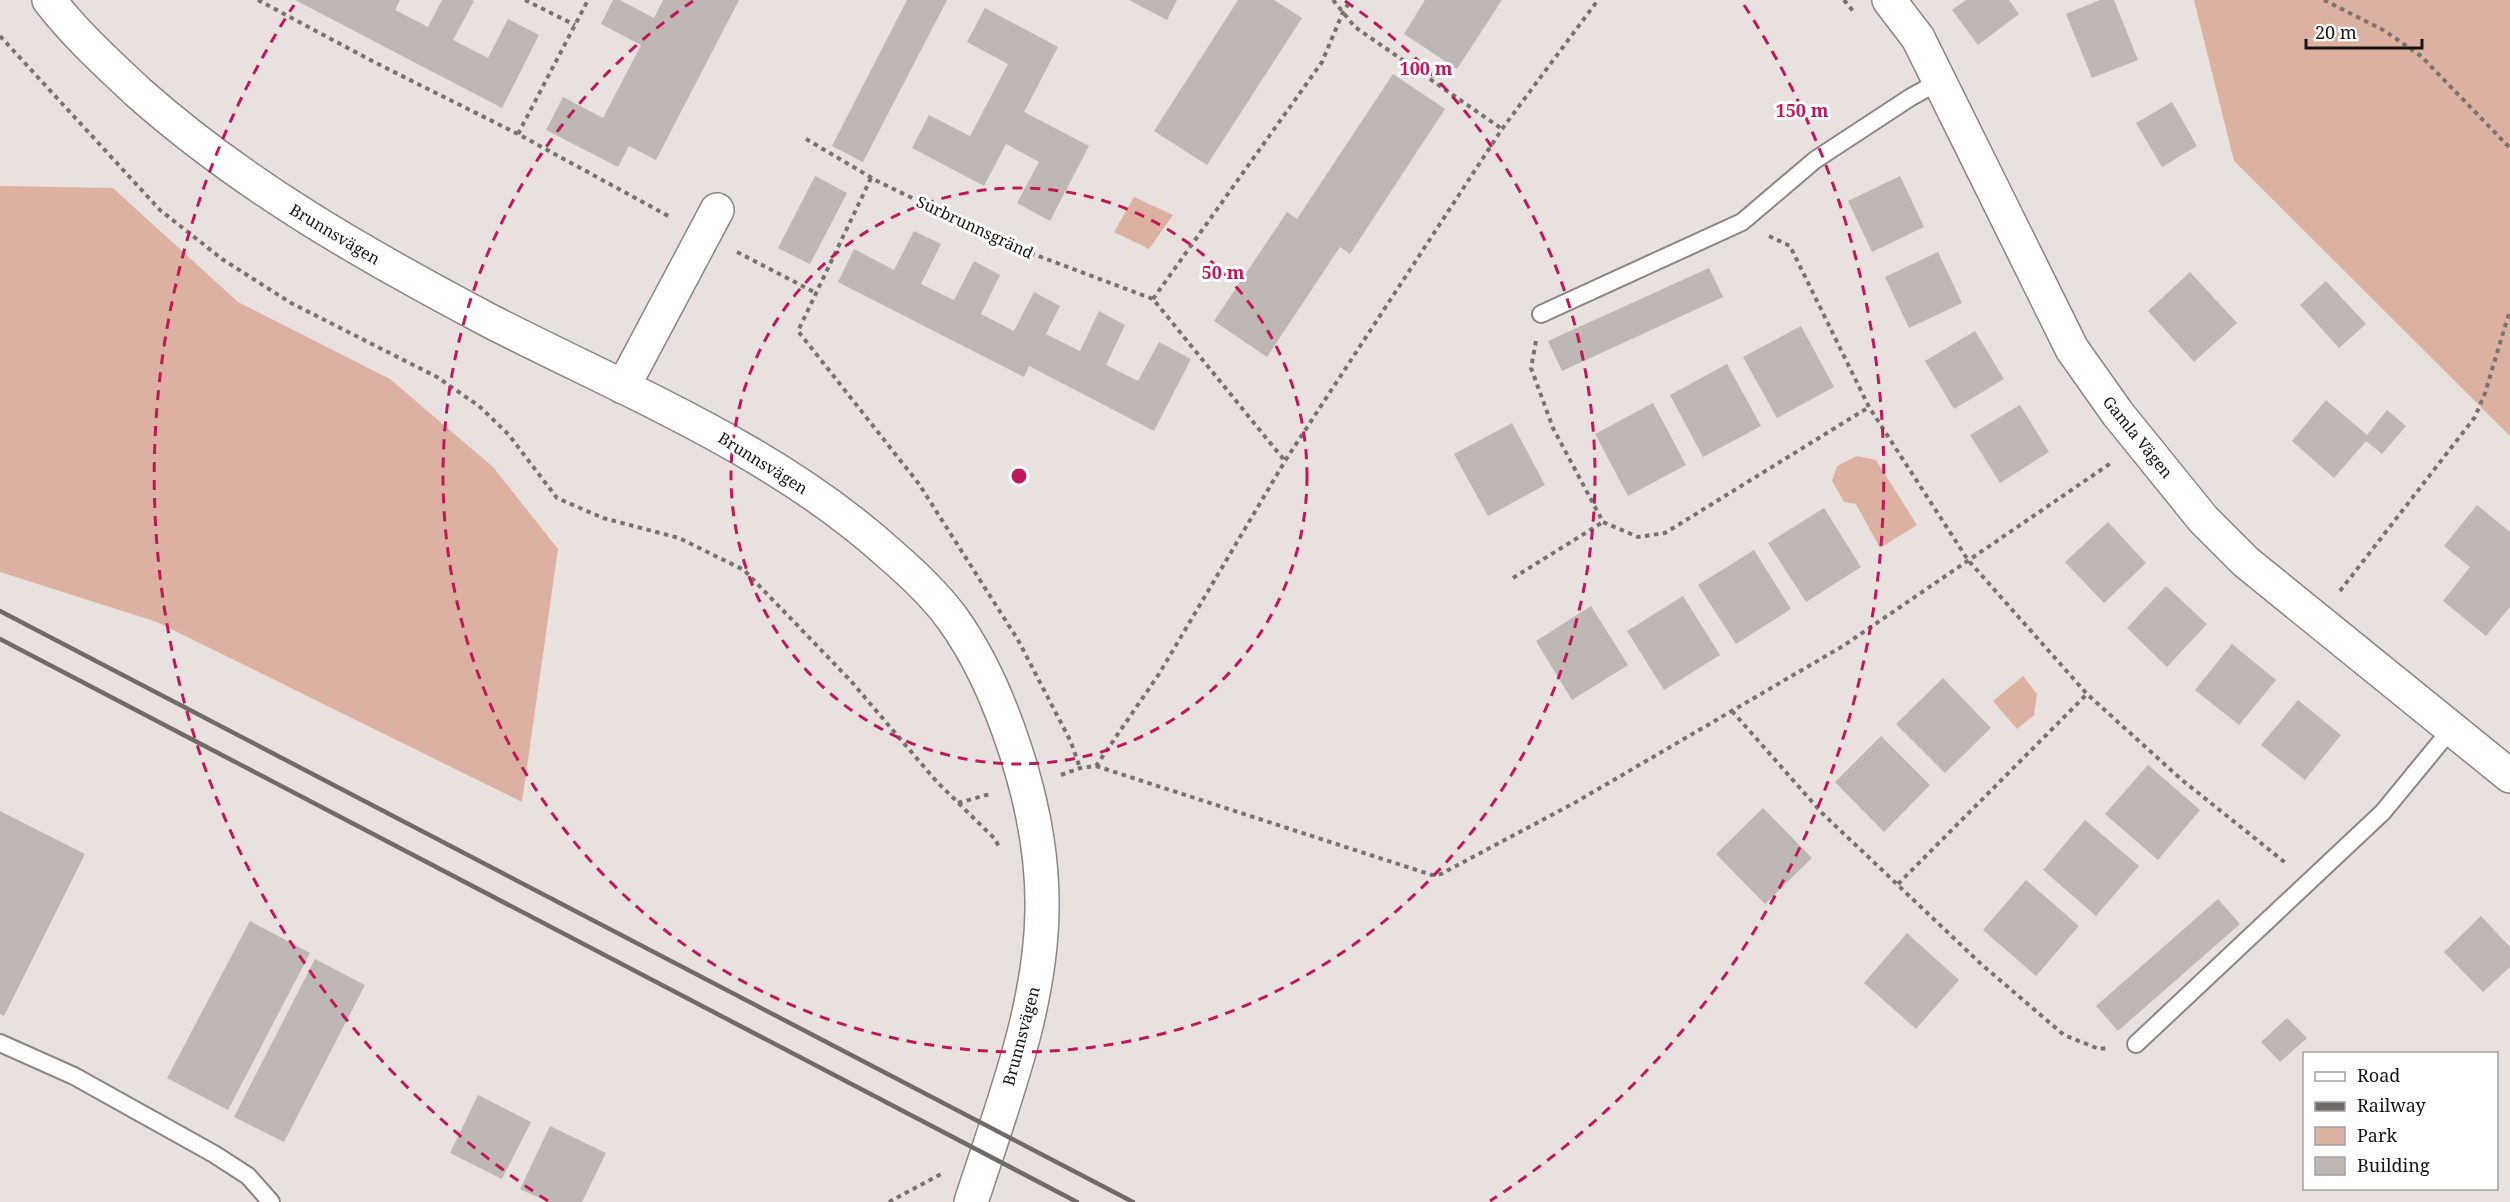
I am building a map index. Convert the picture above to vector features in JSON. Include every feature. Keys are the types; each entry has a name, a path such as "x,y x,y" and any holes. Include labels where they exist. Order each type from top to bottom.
{"street":[{"name":"Brunnsvägen","path":"49,0 95,50 152,104 209,152 265,192 370,256 493,322 729,440 828,504 862,529 921,582 950,616 973,651 991,685 1005,719 1026,785 1035,824 1041,870 1040,954 1034,997 971,1202"},
{"name":"Gamla Vägen","path":"1889,0 1918,38 2072,349 2118,414 2203,519 2246,562 2510,776"},
{"path":"623,387 711,222"}],"lane":[{"path":"1541,314 1742,222 1815,160 1911,97 1940,81"},
{"path":"2136,1044 2383,812 2451,728"},
{"path":"0,1043 74,1076 214,1154 248,1176 271,1202"}],"path":[{"path":"258,0 376,63 518,134 711,222 816,293"},
{"path":"525,0 575,25"},
{"path":"518,134 588,0"},
{"path":"1333,0 1355,27 1502,129"},
{"path":"1285,461 1153,299 1322,62 1343,12 1351,0"},
{"path":"1096,766 1160,674 1285,461 1502,129 1598,0"},
{"path":"2324,0 2385,31 2421,56 2510,148"},
{"path":"0,36 160,210 222,259 291,303 437,377 479,406 509,435 556,498 603,518 679,538 744,570 850,680 937,782 995,839 1005,859"},
{"name":"Surbrunnsgränd","path":"806,139 871,178 1009,245 1153,299"},
{"path":"871,178 798,331 925,494 1018,640 1071,742 1080,768"},
{"path":"1742,222 1790,246 1869,407 1968,560 2087,694 2182,780 2309,882"},
{"path":"2319,621 2475,417 2485,393 2510,310"},
{"path":"1541,314 1531,368 1554,428 1603,522 1638,537 1665,533 1869,407"},
{"path":"958,803 1080,768 1096,766 1432,875 1441,874 1576,802 1843,646 2119,458 2140,440"},
{"path":"1513,578 1603,522"},
{"path":"1898,884 2087,694"},
{"path":"1732,711 1822,813 1980,963 2064,1035 2099,1049 2136,1044"},
{"path":"889,1202 946,1171"}],"green space":[{"path":"2194,0 2510,0 2510,436 2234,161"},
{"path":"0,186 113,188 238,302 390,379 493,467 558,549 522,802 157,622 0,572"},
{"path":"1134,197 1173,215 1149,249 1114,232"},
{"path":"1857,456 1876,460 1917,525 1880,548 1856,504 1844,502 1832,481 1837,466"},
{"path":"2023,676 2037,694 2034,715 2017,729 1993,701"}],"building":[{"path":"295,0 400,0 395,10 428,27 442,0 471,0 474,1 453,40 488,58 508,19 539,35 502,108"},
{"path":"613,0 620,0 654,18 663,0 739,0 656,160 629,146 618,167 546,130 563,97 603,118 641,45 601,24"},
{"path":"907,0 947,0 863,162 832,146"},
{"path":"1129,0 1177,0 1167,20"},
{"path":"1238,0 1274,0 1302,18 1207,165 1154,131"},
{"path":"1425,0 1502,0 1457,69 1404,34"},
{"path":"1966,0 2009,0 2019,14 1978,45 1952,10"},
{"path":"2100,0 2114,0 2138,60 2092,78 2066,14"},
{"path":"985,8 1058,47 1024,112 1089,146 1050,221 1017,203 1039,162 1006,144 984,186 912,148 929,115 970,136 1008,64 967,42"},
{"path":"1393,74 1445,109 1350,254 1340,247 1267,357 1214,321 1287,212 1297,219"},
{"path":"2172,102 2197,146 2162,167 2136,123"},
{"path":"815,176 847,193 810,264 778,248"},
{"path":"1900,176 1924,227 1872,252 1848,201"},
{"path":"914,231 941,244 921,284 954,300 974,261 1000,275 981,314 1014,331 1034,292 1060,306 1046,334 1080,351 1099,311 1125,325 1106,365 1138,381 1159,342 1191,359 1154,431 1029,366 1024,377 838,282 854,249 894,270"},
{"path":"1938,252 1962,303 1909,328 1885,277"},
{"path":"1709,268 1723,297 1562,371 1548,341"},
{"path":"2190,272 2237,323 2194,362 2148,311"},
{"path":"2326,281 2366,324 2339,348 2300,305"},
{"path":"1801,326 1834,387 1777,418 1743,357"},
{"path":"1975,331 2004,379 1954,409 1925,361"},
{"path":"1727,364 1761,426 1703,457 1670,395"},
{"path":"2326,400 2367,435 2387,410 2406,426 2382,454 2366,441 2334,478 2292,441"},
{"path":"1653,403 1686,465 1628,496 1595,434"},
{"path":"2020,405 2049,452 2000,483 1970,435"},
{"path":"1512,423 1545,485 1488,516 1454,454"},
{"path":"2477,505 2510,532 2510,607 2486,636 2443,601 2470,567 2444,546"},
{"path":"1824,508 1861,567 1806,602 1768,543"},
{"path":"2108,522 2146,563 2104,603 2065,562"},
{"path":"1754,550 1791,609 1736,644 1698,585"},
{"path":"2166,586 2207,624 2167,667 2127,628"},
{"path":"1683,596 1720,655 1664,690 1627,631"},
{"path":"1591,606 1628,665 1572,700 1536,641"},
{"path":"2232,644 2276,680 2239,725 2195,690"},
{"path":"1943,678 1991,728 1945,773 1896,724"},
{"path":"2298,700 2341,735 2305,780 2261,745"},
{"path":"1881,736 1930,785 1884,832 1835,782"},
{"path":"2148,765 2200,810 2158,860 2105,814"},
{"path":"1763,808 1812,858 1765,904 1716,854"},
{"path":"0,811 85,854 4,1016 0,1014"},
{"path":"2085,820 2139,866 2096,916 2043,870"},
{"path":"2026,880 2079,926 2036,976 1983,930"},
{"path":"2218,899 2240,924 2118,1031 2096,1006"},
{"path":"2481,916 2510,947 2510,967 2483,992 2444,952"},
{"path":"250,921 310,953 228,1110 167,1078"},
{"path":"1907,933 1959,980 1916,1029 1864,983"},
{"path":"315,959 365,985 284,1142 234,1117"},
{"path":"2287,1018 2307,1038 2280,1062 2261,1042"},
{"path":"478,1095 531,1122 502,1179 450,1153"},
{"path":"550,1126 606,1153 582,1202 548,1202 520,1189"}],"railway":[{"path":"0,611 1133,1202"},
{"path":"0,639 1077,1202"}]}
